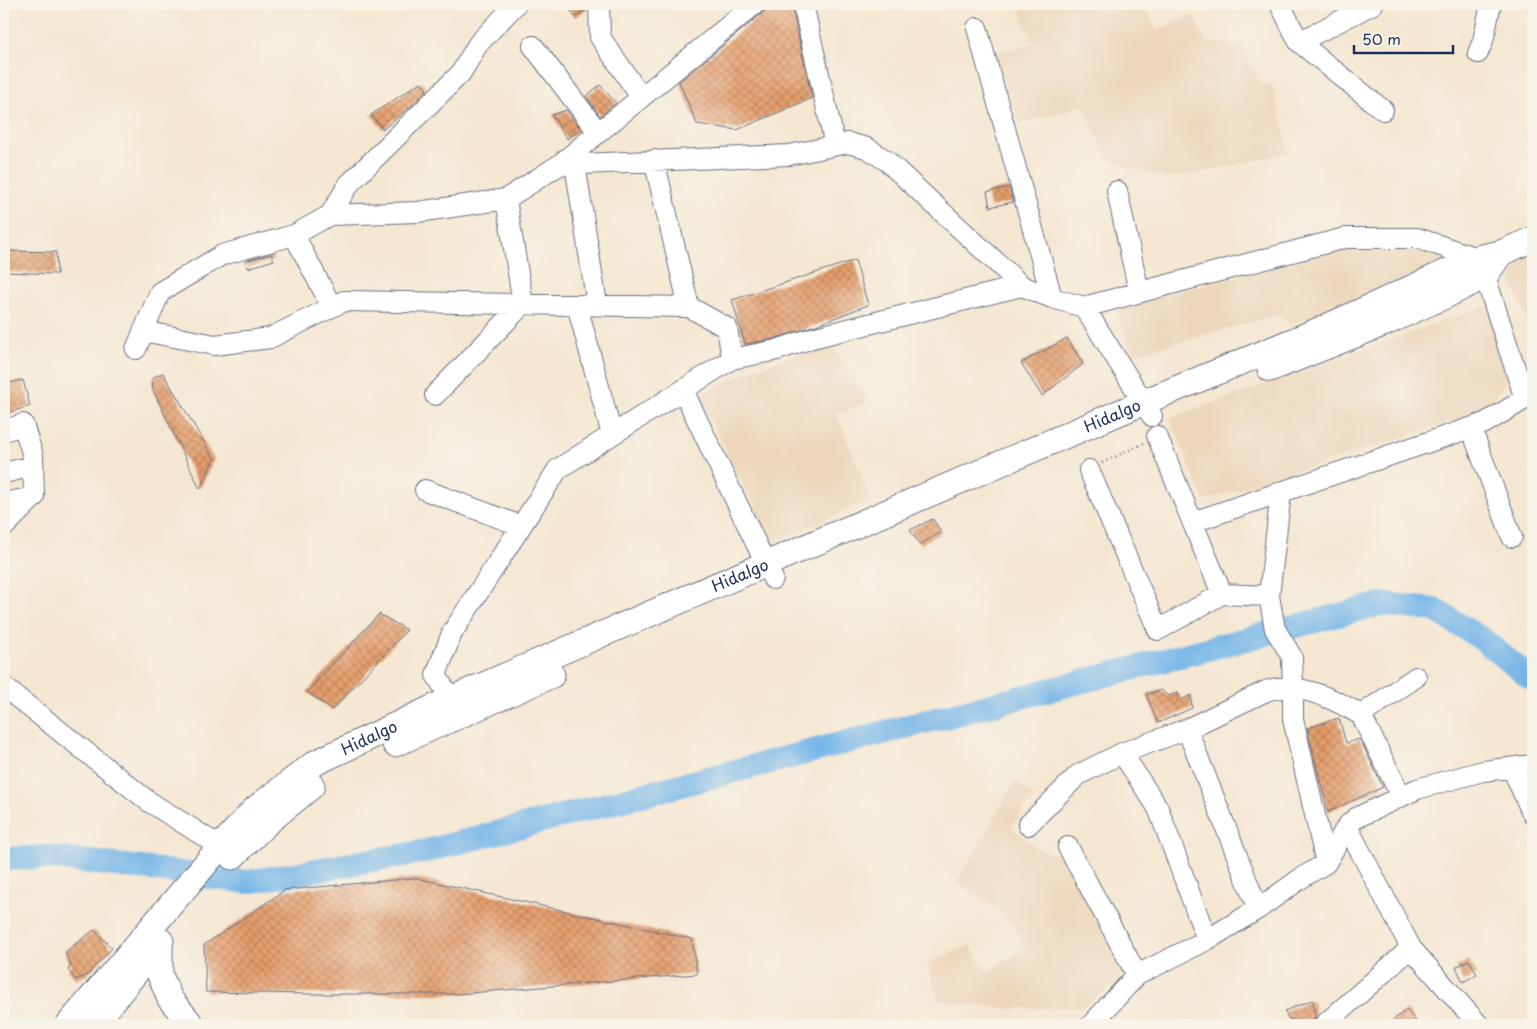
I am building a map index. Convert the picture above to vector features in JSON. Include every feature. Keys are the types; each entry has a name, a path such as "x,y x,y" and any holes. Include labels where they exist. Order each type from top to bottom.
{"main road":[{"name":"Hidalgo","path":"68,1025 192,892 223,855 268,822 322,778 454,707 769,572 1383,324 1430,292 1533,239"},
{"name":"Hidalgo","path":"94,1025 160,944 192,892"},
{"path":"160,944 160,974 170,998 192,1025"}],"street":[{"path":"330,215 349,184 461,73 478,44 516,4"},
{"path":"599,4 600,37 641,97"},
{"path":"732,359 727,328 689,306 344,301 270,338 215,345 139,340 160,292 222,254 294,235 330,215 418,212 506,199 567,164 598,132 755,4"},
{"path":"803,4 835,145"},
{"path":"1280,4 1299,42 1383,110"},
{"path":"1299,42 1373,4"},
{"path":"1478,53 1483,41 1491,4"},
{"path":"977,28 1052,298"},
{"path":"533,46 598,132"},
{"path":"567,164 789,155 848,143 867,148 887,161 1022,286 1052,298 1084,307 1346,238 1417,238 1488,262 1529,398 1485,423 1193,522"},
{"path":"654,160 689,306"},
{"path":"567,164 597,305"},
{"path":"1117,191 1139,292"},
{"path":"506,199 523,304"},
{"path":"294,235 332,307"},
{"path":"454,707 436,675 452,633 558,469 732,359 777,350 812,338 1022,286"},
{"path":"435,395 523,304"},
{"path":"578,305 612,435"},
{"path":"1084,307 1151,418 1222,594"},
{"path":"683,390 769,572"},
{"path":"4,431 23,424 33,456 34,497 4,527"},
{"path":"1471,428 1512,537"},
{"path":"4,473 33,466"},
{"path":"1089,470 1158,630 1222,594 1269,596"},
{"path":"425,490 521,526"},
{"path":"1281,492 1269,596 1275,629 1292,657 1293,719 1326,863"},
{"path":"4,503 34,497"},
{"path":"1361,715 1416,677"},
{"path":"1028,825 1078,774 1122,753 1187,729 1275,688 1294,689 1319,695 1361,715 1401,796"},
{"path":"5,689 148,801 223,855"},
{"path":"1187,729 1258,910"},
{"path":"1122,753 1158,808 1207,940"},
{"path":"1091,1025 1137,974 1207,940 1258,910 1300,879 1326,863 1346,826 1356,818 1417,789 1482,771 1533,765"},
{"path":"1512,768 1533,815"},
{"path":"1346,826 1411,948 1480,1025"},
{"path":"1068,847 1137,974"},
{"path":"1324,1025 1411,948"}],"path":[{"path":"1089,470 1151,418"}],"shaded area":[{"path":"1020,4 1143,4 1157,30 1194,15 1205,42 1242,45 1261,85 1272,83 1289,152 1229,167 1166,179 1109,161 1083,106 1020,124 993,55 1033,43 1023,21"},
{"path":"1404,244 1463,256 1290,326 1280,314 1133,355 1115,308 1359,245"},
{"path":"1533,248 1533,332 1510,278 1530,249"},
{"path":"1491,304 1505,356 1506,381 1483,412 1204,501 1170,418"},
{"path":"833,347 868,401 848,410 836,412 871,499 773,543 698,395 752,370 809,350"},
{"path":"1016,780 1032,796 1011,828 1040,849 1066,858 1132,973 1082,1007 1009,1009 939,1000 927,962 970,945 987,972 1023,949 1019,933 1000,910 957,883"}],"building":[{"path":"566,4 587,4 587,10 575,17"},
{"path":"773,4 791,4 812,98 737,130 697,124 679,82"},
{"path":"421,82 427,90 409,108 383,129 371,115"},
{"path":"600,85 616,103 600,116 586,96"},
{"path":"566,110 581,129 567,139 552,115"},
{"path":"1009,187 1013,202 990,207 987,192"},
{"path":"4,251 56,252 57,274 4,272"},
{"path":"271,254 274,260 248,268 245,261"},
{"path":"855,260 868,305 774,339 745,344 732,300"},
{"path":"1067,338 1083,364 1042,396 1021,363"},
{"path":"163,373 214,459 200,489 153,390 152,378"},
{"path":"23,380 30,406 4,414 4,384"},
{"path":"933,519 941,532 920,545 910,530"},
{"path":"379,614 407,630 332,710 307,692"},
{"path":"1162,690 1168,696 1178,693 1181,700 1191,695 1192,708 1158,723 1146,694"},
{"path":"1339,718 1346,743 1360,739 1383,787 1328,812 1307,728"},
{"path":"416,878 692,939 697,974 457,994 206,992 204,945 285,890"},
{"path":"94,930 112,948 87,975 76,980 68,970 71,965 65,952"},
{"path":"1469,960 1477,974 1463,982 1456,967"},
{"path":"1313,1000 1314,1020 1296,1021 1289,1019 1284,1011"},
{"path":"1407,1009 1418,1025 1387,1025"}],"waterway":[{"path":"4,859 46,857 247,882 426,851 1381,604 1435,610 1482,639 1529,677 1533,678"}]}
